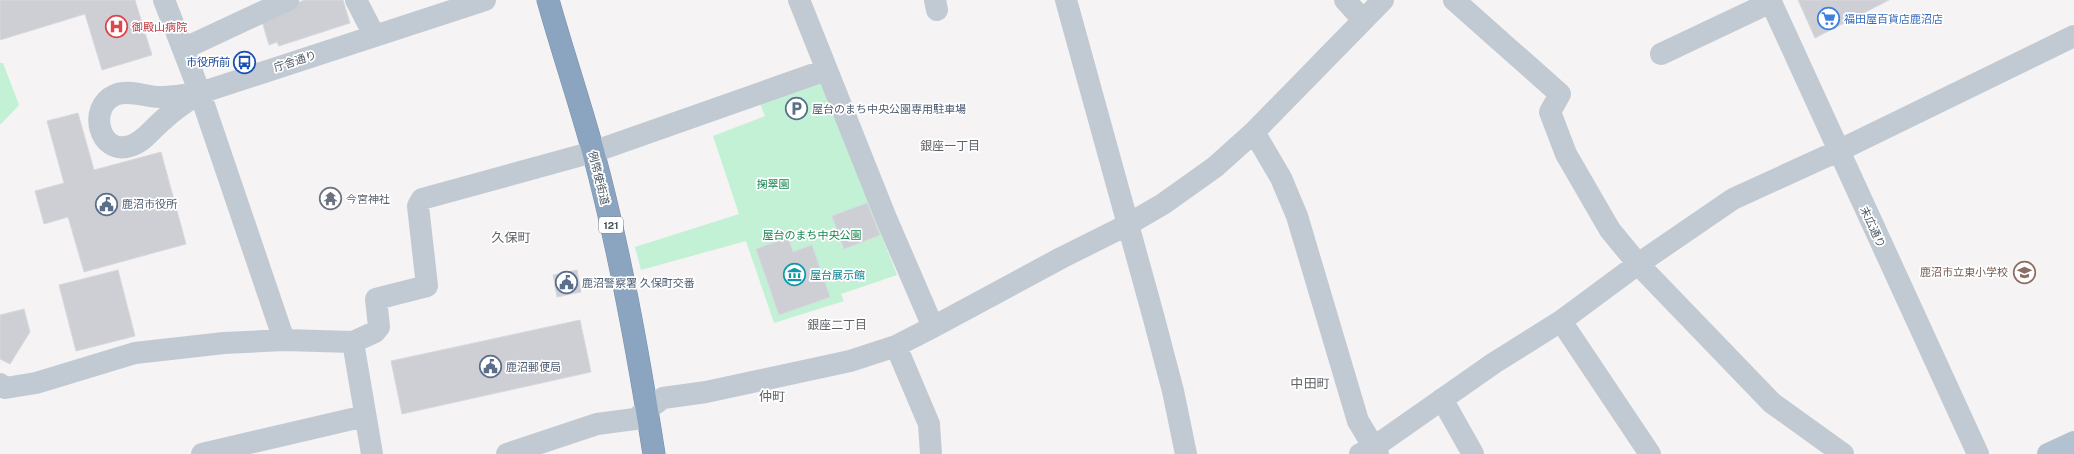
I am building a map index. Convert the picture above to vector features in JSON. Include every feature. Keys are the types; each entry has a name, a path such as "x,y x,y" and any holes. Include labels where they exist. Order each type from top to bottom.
{"highway":[{"name":"例幣使街道","path":"548,0 593,152 631,314 648,409 654,454"}],"main road":[{"path":"2048,454 2074,442"}],"street":[{"path":"164,0 200,92 284,340"},
{"path":"183,48 288,0"},
{"path":"356,0 374,35"},
{"name":"庁舎通り","path":"200,92 485,0"},
{"path":"799,0 886,218 933,327"},
{"path":"1066,0 1173,391 1186,454"},
{"path":"1345,0 1363,20"},
{"path":"507,454 597,424 635,419 663,398 706,392 850,361 896,346 933,327 1061,258 1127,225 1163,204 1215,167 1254,132 1383,0"},
{"path":"1454,0 1560,94 1550,112 1566,154 1610,230 1638,264 1772,403 1842,454"},
{"path":"1662,54 1771,1"},
{"name":"末広通り","path":"1771,1 1838,151 1978,454"},
{"path":"1254,132 1281,178 1297,216 1358,421 1371,452 1442,399 1561,321 1638,264 1733,199 1838,151 2074,36"},
{"path":"0,384 5,388 36,383 135,353 224,343 284,340 353,342 374,332 380,327 376,299 427,286 418,206 422,199 593,152 826,70"},
{"path":"1561,321 1650,454"},
{"path":"353,342 372,454"},
{"path":"896,346 929,424 931,454"},
{"path":"1442,399 1473,454"},
{"path":"202,454 366,416"}],"green space":[{"path":"0,63 3,63 19,105 0,125"},
{"name":"屋台のまち中央公園","path":"821,80 897,275 841,294 844,301 774,323 746,241 641,270 635,247 739,214 713,136 765,116 759,101"}],"building":[{"name":"御殿山病院","path":"0,0 135,0 152,55 102,70 85,14 0,40"},
{"path":"305,0 343,0 350,23 279,46 277,42 269,45 261,18 265,13"},
{"name":"福田屋百貨店鹿沼店","path":"1798,0 1889,0 1815,38"},
{"name":"鹿沼市役所","path":"78,113 94,170 161,152 186,244 84,272 68,217 44,224 35,191 64,183 47,121"},
{"path":"867,203 880,235 844,249 832,216"},
{"name":"屋台展示館","path":"788,237 793,252 812,245 830,297 779,315 756,249"},
{"path":"118,270 135,336 76,351 59,285"},
{"name":"鹿沼警察署 久保町交番","path":"577,270 581,292 557,297 553,275"},
{"path":"24,309 30,332 10,364 0,359 0,315"},
{"name":"鹿沼郵便局","path":"580,320 591,372 402,414 391,361"}],"place":[{"name":"福田屋百貨店鹿沼店","path":"1829,19"},
{"name":"御殿山病院","path":"116,27"},
{"name":"市役所前","path":"245,62"},
{"name":"屋台のまち中央公園専用駐車場","path":"797,109"},
{"name":"今宮神社","path":"330,199"},
{"name":"鹿沼市役所","path":"107,204"},
{"name":"鹿沼市立東小学校","path":"2024,272"},
{"name":"屋台展示館","path":"794,275"},
{"name":"鹿沼警察署 久保町交番","path":"567,283"},
{"name":"鹿沼郵便局","path":"491,367"}],"district":[{"name":"銀座一丁目","path":"950,146"},
{"name":"久保町","path":"511,237"},
{"name":"銀座二丁目","path":"837,325"},
{"name":"中田町","path":"1310,383"},
{"name":"仲町","path":"772,396"}],"park label":[{"name":"掬翠園","path":"773,184"}]}
